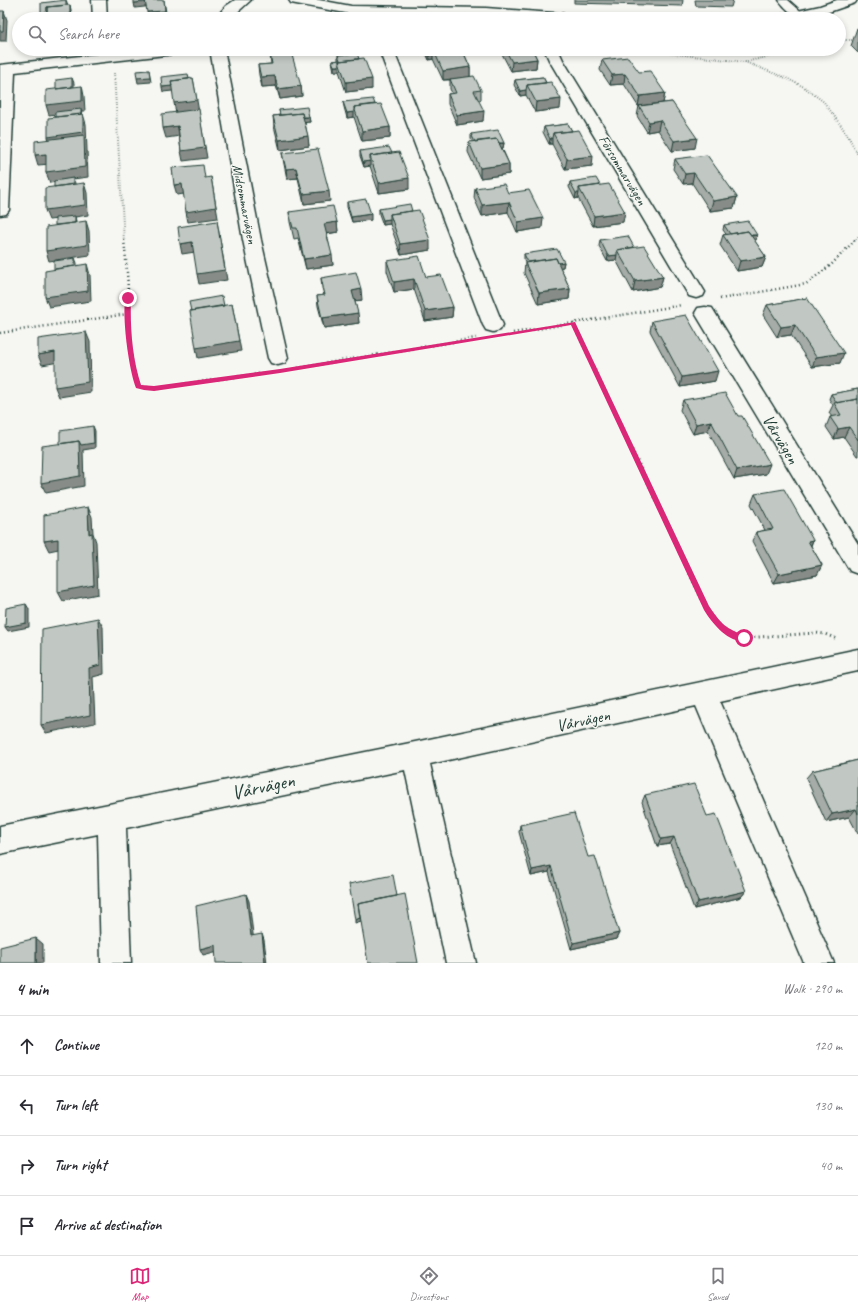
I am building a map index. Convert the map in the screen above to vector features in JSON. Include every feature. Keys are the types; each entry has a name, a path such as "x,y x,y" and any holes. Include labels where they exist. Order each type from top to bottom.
{"street":[{"path":"99,0 100,12"},
{"path":"229,12 244,0"},
{"path":"296,0 331,8 370,11 486,12"},
{"path":"811,12 850,0"},
{"path":"0,210 4,69 87,56"},
{"name":"Midsommarvägen","path":"218,56 275,365"},
{"path":"389,56 493,325"},
{"name":"Försommarvägen","path":"554,56 586,108 691,298"},
{"name":"Vårvägen","path":"710,306 858,564"},
{"name":"Vårvägen","path":"0,840 704,694 850,651"},
{"path":"704,694 819,963"},
{"path":"415,755 461,963"},
{"path":"112,817 116,963"}],"lane":[{"path":"783,0 796,12"}],"path":[{"path":"846,40 858,40"},
{"path":"104,56 114,62 128,298 127,314 134,371 138,386 154,388 275,365"},
{"path":"693,56 745,62 761,67 804,87 824,102 847,134 858,155"},
{"path":"745,62 771,56"},
{"path":"710,306 806,284 831,265 858,237"},
{"path":"512,333 572,323 691,298"},
{"path":"0,333 127,314"},
{"path":"572,323 706,608 715,622 728,632 744,638 816,632 825,634 850,651"},
{"path":"295,368 481,338"}],"building":[{"path":"66,0 66,5 47,7 47,12 41,12 41,3"},
{"path":"134,0 145,0 146,2 134,3"},
{"path":"145,0 164,0 165,11 147,12"},
{"path":"70,5 70,12 47,12 47,7"},
{"path":"0,11 4,11 3,31 0,31"},
{"path":"270,56 292,56 301,86 278,89 275,76 261,77 258,65 272,64"},
{"path":"338,56 358,56 359,59 339,61 339,66 334,66 332,61 340,60"},
{"path":"436,56 465,56 470,67 443,71"},
{"path":"509,56 536,56 537,59 512,62"},
{"path":"628,57 639,72 650,71 665,93 640,96 625,74 612,75 602,60"},
{"path":"364,58 372,79 346,82 339,61"},
{"path":"149,70 150,77 137,78 136,71"},
{"path":"188,74 189,79 171,81 172,86 162,87 161,77"},
{"path":"474,76 481,90 474,91 484,111 457,115 448,94 456,93 450,79"},
{"path":"543,77 546,83 527,85 526,90 520,91 515,80"},
{"path":"72,78 72,87 56,89 56,80"},
{"path":"193,78 197,100 174,103 171,81"},
{"path":"551,82 561,99 536,102 527,85"},
{"path":"82,86 82,101 46,105 46,90"},
{"path":"373,99 375,104 354,107 354,112 347,113 343,102"},
{"path":"672,102 697,138 674,141 660,120 649,122 639,106"},
{"path":"381,104 390,127 362,131 354,107"},
{"path":"307,107 309,117 303,117 302,113 280,115 279,110"},
{"path":"81,109 81,114 55,117 55,112"},
{"path":"199,109 205,148 181,151 178,126 163,128 162,114"},
{"path":"302,113 308,136 279,140 273,116"},
{"path":"83,114 83,132 48,137 48,118"},
{"path":"568,124 572,131 553,133 552,138 550,139 544,127"},
{"path":"498,130 504,143 499,143 497,139 475,142 471,134"},
{"path":"579,130 593,156 567,159 553,133"},
{"path":"84,135 85,167 46,172 46,154 35,155 35,141"},
{"path":"497,139 509,164 480,168 469,142"},
{"path":"389,147 392,153 370,156 370,161 363,162 360,151"},
{"path":"318,149 329,191 303,194 296,168 286,169 282,153"},
{"path":"399,152 409,178 379,183 370,156"},
{"path":"707,155 737,197 713,201 694,173 685,174 675,159"},
{"path":"203,165 205,178 211,177 216,207 186,212 182,184 174,185 172,168"},
{"path":"73,178 73,184 54,187 54,181"},
{"path":"596,178 600,185 579,188 579,193 576,193 570,182"},
{"path":"84,183 85,205 45,210 45,188"},
{"path":"504,184 508,193 529,190 543,218 518,222 509,202 482,205 475,188"},
{"path":"609,184 625,212 594,216 579,188"},
{"path":"366,199 371,214 351,217 347,202"},
{"path":"410,204 412,211 390,214 390,219 383,220 379,209"},
{"path":"333,206 337,222 324,224 332,255 304,259 297,228 293,228 289,212"},
{"path":"419,210 430,240 400,244 390,214"},
{"path":"75,216 75,223 55,225 55,218"},
{"path":"86,221 87,245 46,251 46,227"},
{"path":"217,221 225,270 197,274 192,242 180,244 178,227"},
{"path":"748,221 757,235 751,235 748,231 730,234 724,225"},
{"path":"748,231 766,257 740,261 723,235"},
{"path":"628,236 634,247 617,250 617,255 608,256 600,240"},
{"path":"644,246 663,277 635,281 617,250"},
{"path":"557,249 564,262 558,263 556,258 528,262 524,254"},
{"path":"419,256 426,277 441,275 453,307 425,311 414,279 394,282 387,261"},
{"path":"75,258 75,266 54,269 54,261"},
{"path":"556,258 570,289 539,293 525,263"},
{"path":"87,264 88,291 45,297 45,271"},
{"path":"356,272 361,289 352,291 358,313 322,318 317,296 325,295 321,278"},
{"path":"222,296 224,306 191,311 189,302"},
{"path":"807,298 844,353 816,357 795,325 781,327 767,305"},
{"path":"232,304 239,341 196,348 190,311"},
{"path":"686,315 718,371 682,377 652,321"},
{"path":"86,332 88,382 55,387 55,352 38,355 38,339"},
{"path":"858,389 858,399 837,403 831,394"},
{"path":"725,393 738,416 742,416 770,464 737,470 711,421 696,424 683,400"},
{"path":"858,399 858,440 849,427 838,429 830,417 841,415 834,403"},
{"path":"93,426 94,443 81,445 79,441 60,444 60,431"},
{"path":"79,441 80,476 41,483 42,446"},
{"path":"784,489 813,540 808,541 822,565 779,574 756,532 773,529 755,494"},
{"path":"88,507 89,534 92,533 94,585 58,592 58,539 44,541 44,515"},
{"path":"26,604 26,623 5,627 6,608"},
{"path":"98,618 100,665 89,668 90,715 41,725 42,629"},
{"path":"858,760 858,814 856,809 832,814 812,771"},
{"path":"694,784 707,816 716,814 746,891 698,902 674,837 661,839 645,795"},
{"path":"574,813 588,857 595,856 619,933 573,943 551,866 532,870 520,825"},
{"path":"393,875 397,896 358,904 360,918 355,920 349,884"},
{"path":"246,894 251,936 262,934 265,963 216,963 215,945 200,949 196,906"},
{"path":"405,894 418,963 368,963 358,904"},
{"path":"36,938 36,963 0,963 0,947"}],"route":[{"path":"128,298 127,314 134,371 138,386 144,388 154,388 280,371 572,323 582,340 626,438 706,608 721,628 736,636 744,638"}]}
